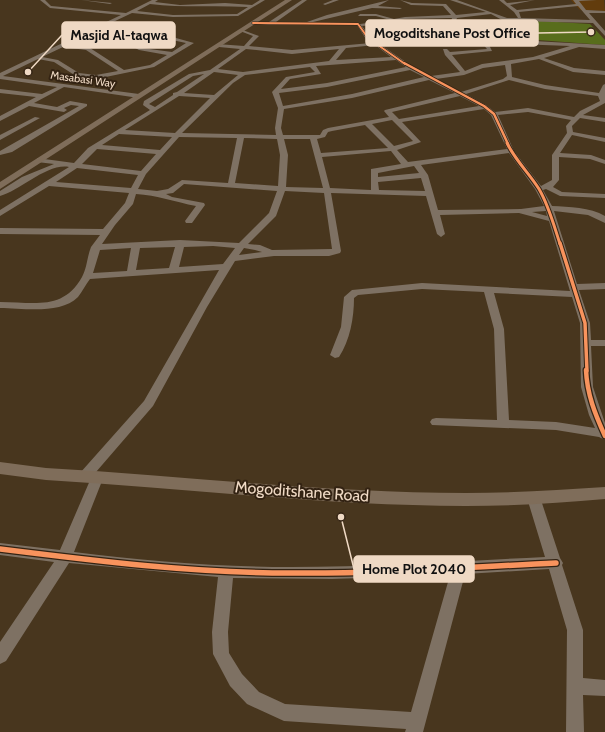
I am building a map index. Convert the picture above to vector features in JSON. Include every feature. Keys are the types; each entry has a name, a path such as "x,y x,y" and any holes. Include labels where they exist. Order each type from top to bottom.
{"main road":[{"path":"0,191 40,160 287,1"},
{"name":"Mogoditshane Road","path":"0,468 29,472 392,497 484,500 605,493"}],"street":[{"path":"42,0 50,7 93,12 173,16 217,14 235,15 240,14 263,0"},
{"path":"83,0 110,3"},
{"path":"93,12 117,0"},
{"path":"0,76 156,0"},
{"path":"269,24 305,0"},
{"path":"325,4 337,0"},
{"path":"370,7 387,0"},
{"path":"402,0 411,4 444,5 455,16"},
{"path":"444,5 448,0"},
{"path":"452,0 506,19 520,28 532,42"},
{"path":"501,0 516,11 521,19"},
{"path":"507,4 533,0"},
{"path":"575,0 595,0"},
{"path":"575,0 605,34"},
{"path":"287,1 300,3"},
{"path":"150,3 180,6 225,4 252,6"},
{"path":"516,11 579,5"},
{"path":"357,6 362,19 359,24"},
{"path":"304,24 326,15 357,6 400,8"},
{"path":"584,11 605,12"},
{"path":"253,23 359,24 406,18 490,13"},
{"path":"360,15 376,16 394,20"},
{"path":"446,40 455,16"},
{"path":"506,19 594,22"},
{"path":"426,29 444,22 453,22"},
{"path":"36,58 56,61 80,76 96,77 147,67 173,54 191,42 174,39 154,29 108,23"},
{"path":"359,24 366,36 411,68 486,107 494,114 510,151 539,189 549,209 585,323 589,394 595,415 604,434"},
{"path":"599,27 605,27"},
{"path":"0,214 50,184 76,166 96,147 155,110 246,48 256,36 242,30"},
{"path":"403,40 404,30"},
{"path":"86,34 119,38 141,49 173,54"},
{"path":"228,39 234,46"},
{"path":"219,45 298,51 403,40 446,40 532,42 605,47"},
{"path":"439,40 447,54 464,72"},
{"path":"447,54 490,50 484,41"},
{"path":"63,45 88,49 124,72"},
{"path":"281,108 348,97 428,78 464,72 482,66 508,64 540,58 578,45"},
{"path":"332,62 344,47"},
{"path":"294,66 298,51"},
{"path":"155,110 146,105 146,102 193,74 212,70 243,74 311,64 399,58"},
{"path":"540,58 573,70 605,73"},
{"path":"109,62 147,67"},
{"path":"275,92 288,78 319,73 311,64"},
{"path":"508,64 510,73 508,78"},
{"path":"275,92 313,88 411,68"},
{"path":"0,305 39,306 62,303 74,295 87,276 96,247 104,232 129,204 133,192 143,173 177,135 215,97 243,74"},
{"name":"Masabasi Way","path":"0,76 150,100"},
{"path":"318,155 392,149 419,142 387,111 460,94 508,78 545,86 602,95"},
{"path":"162,82 189,86"},
{"path":"0,119 62,86"},
{"path":"539,189 548,187 556,177 556,154 570,133 569,126 577,118 604,102 602,95 605,86"},
{"path":"0,91 42,96"},
{"path":"0,656 65,557 92,476 151,399 202,306 229,263 241,246 273,214 282,189 284,155 278,128 281,108 275,92"},
{"path":"156,96 178,94 215,97"},
{"path":"0,153 10,150 85,105 70,103 57,109"},
{"path":"28,104 75,112"},
{"path":"118,132 281,138 322,137 327,130 366,122 486,107"},
{"path":"592,108 605,108"},
{"path":"494,114 528,110 577,118 605,120"},
{"path":"0,112 10,114"},
{"path":"0,138 37,118"},
{"path":"366,122 381,134 406,165"},
{"path":"570,133 605,140"},
{"path":"231,185 238,161 241,137"},
{"path":"87,276 174,271 229,263 271,254 337,252 327,190 313,137"},
{"path":"560,146 587,157 605,162"},
{"path":"96,147 163,152"},
{"path":"375,190 373,173 376,170 416,163 510,151"},
{"path":"556,154 587,157"},
{"path":"40,160 76,166 143,173"},
{"path":"416,163 424,175 441,234"},
{"path":"8,210 3,203 0,191 62,164"},
{"path":"374,180 424,175"},
{"path":"50,184 157,193 172,190 180,182 282,189 375,190 430,194"},
{"path":"548,187 560,194 605,196"},
{"path":"157,193 170,199 201,205 189,222"},
{"path":"435,213 549,209 586,212 604,217"},
{"path":"519,211 539,218 552,219"},
{"path":"0,231 104,232"},
{"path":"96,247 213,243 257,247 271,254"},
{"path":"174,271 180,244"},
{"path":"131,273 136,246"},
{"path":"335,355 346,331 349,314 349,297 351,293 410,287 575,291 605,286"},
{"path":"488,290 499,329 503,424"},
{"path":"585,343 605,343"},
{"path":"436,422 556,426 604,434"},
{"path":"534,498 556,563 575,630 575,732"},
{"path":"0,549 173,569 332,574 556,563"},
{"path":"226,571 220,632 221,654 236,680 253,698 284,712 415,726 459,567"},
{"path":"576,686 605,688"}],"shaded area":[{"path":"571,0 604,0 605,11 580,10"}],"green space":[{"path":"524,20 590,24 605,40 605,45 537,40 516,21"}],"cycle path":[{"path":"253,23 358,24 368,38 411,68 484,106 494,114 511,151 539,189 549,209 585,323 587,387 595,415 605,436"},
{"path":"0,549 124,564 248,572 360,572 556,563"}],"place":[{"name":"Mogoditshane Post Office","path":"591,32"},
{"name":"Masjid Al-taqwa","path":"28,72"},
{"name":"Home Plot 2040","path":"341,517"}]}
